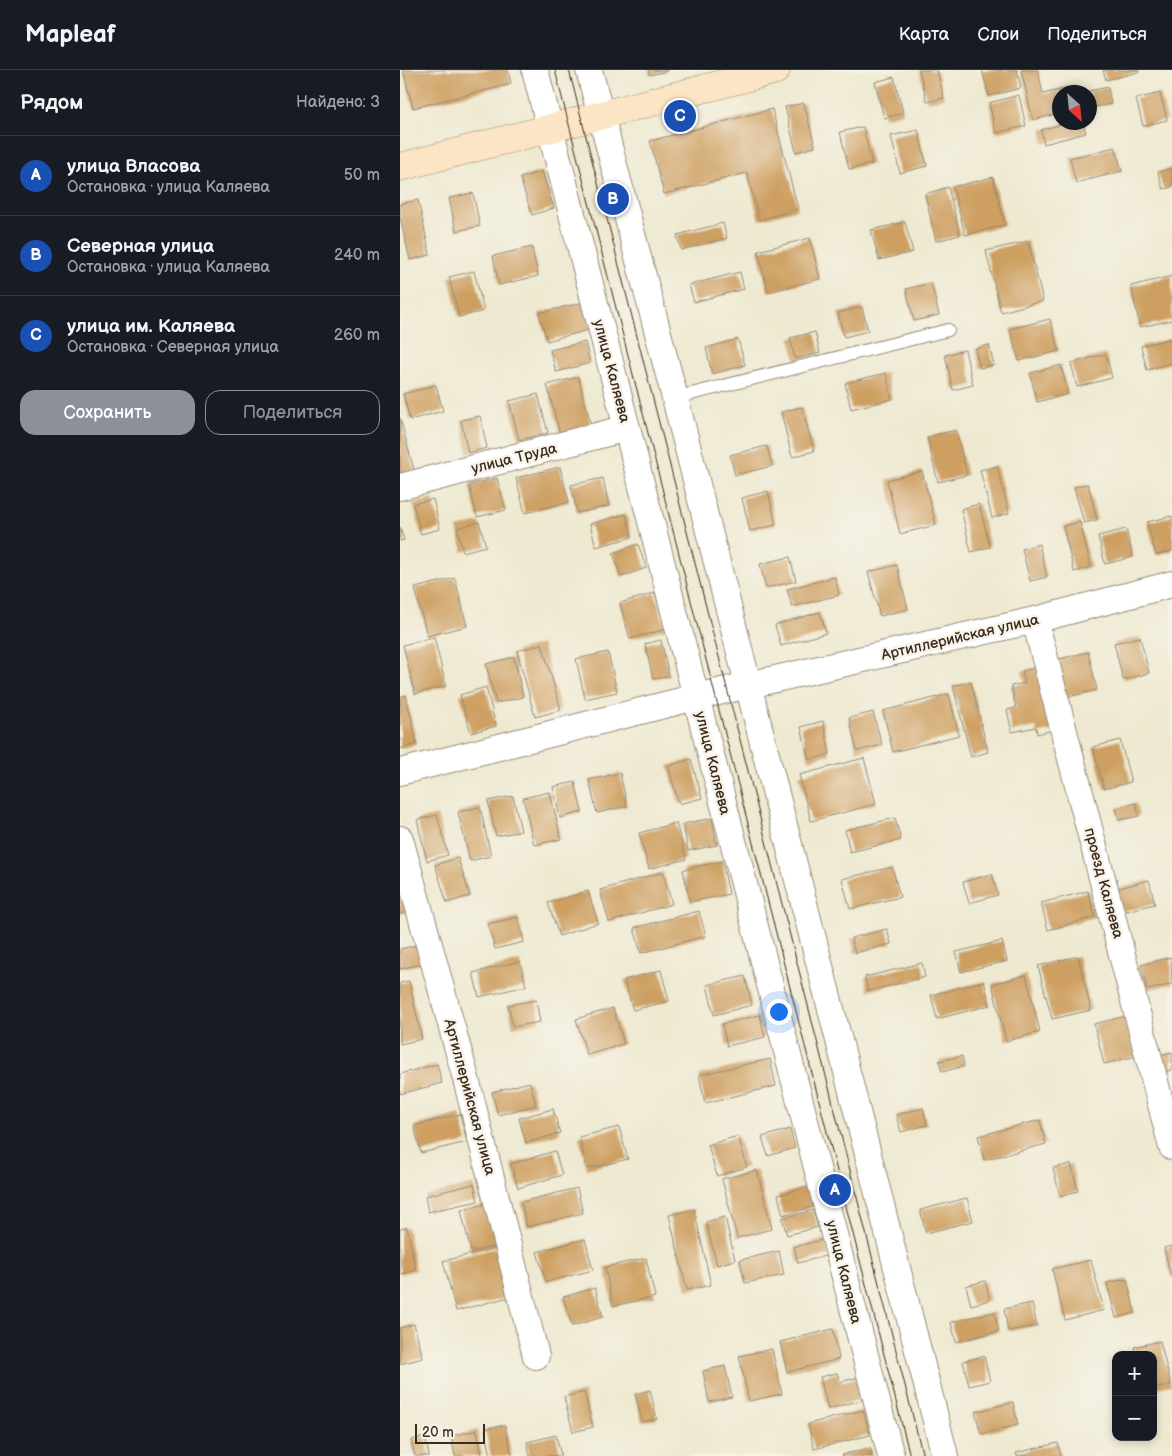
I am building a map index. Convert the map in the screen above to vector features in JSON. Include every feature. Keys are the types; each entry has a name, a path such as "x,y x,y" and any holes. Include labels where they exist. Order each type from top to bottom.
{"main road":[{"path":"400,167 776,70"}],"street":[{"name":"улица Каляева","path":"535,70 891,1456"},
{"path":"589,70 675,398 945,1456"},
{"name":"улица Труда","path":"400,487 627,428"},
{"name":"Артиллерийская улица","path":"696,697 1035,620 1172,584"},
{"name":"проезд Каляева","path":"1035,620 1172,1147"},
{"path":"400,772 696,697"},
{"name":"Артиллерийская улица","path":"400,839 465,1075 536,1356"}],"lane":[{"path":"675,398 948,330"}],"building":[{"path":"403,70 508,70 511,84 413,108"},
{"path":"648,70 667,70 667,71 650,75"},
{"path":"919,70 937,70 944,98 927,102"},
{"path":"982,70 1017,70 1021,88 989,96"},
{"path":"1021,70 1038,70 1043,94 1052,92 1052,115 1033,120"},
{"path":"1103,70 1138,70 1139,72 1106,80"},
{"path":"894,77 903,113 884,118 875,82"},
{"path":"1108,87 1111,104 1097,107 1097,89"},
{"path":"1160,93 1167,120 1143,126 1136,99"},
{"path":"1019,95 1026,126 996,133 989,103"},
{"path":"804,103 815,147 796,152 785,107"},
{"path":"772,109 798,209 759,220 747,173 664,194 650,141"},
{"path":"863,127 872,164 849,169 840,132"},
{"path":"1052,127 1052,130 1085,130 1086,133 1044,144 1041,130"},
{"path":"918,130 927,166 900,173 891,136"},
{"path":"1115,147 1122,171 1076,183 1070,158"},
{"path":"1172,168 1172,187 1163,189 1158,172"},
{"path":"542,171 554,208 532,215 520,178"},
{"path":"993,177 1005,225 965,235 953,187"},
{"path":"948,187 960,235 936,241 925,194"},
{"path":"473,193 480,226 456,231 449,198"},
{"path":"418,200 430,255 410,260 400,217 400,204"},
{"path":"905,222 913,252 879,260 871,230"},
{"path":"723,223 727,238 681,250 677,235"},
{"path":"810,238 820,279 768,292 758,251"},
{"path":"1028,241 1043,301 1001,312 986,251"},
{"path":"532,247 538,276 499,285 493,256"},
{"path":"474,271 484,311 459,317 449,277"},
{"path":"740,272 744,289 694,302 689,285"},
{"path":"1172,276 1172,320 1140,327 1131,286"},
{"path":"931,283 939,315 914,321 906,289"},
{"path":"585,302 592,329 547,341 539,313"},
{"path":"862,307 868,331 844,337 838,313"},
{"path":"1050,319 1059,351 1019,361 1010,329"},
{"path":"815,332 820,353 795,359 790,338"},
{"path":"1172,338 1172,363 1147,370 1141,346"},
{"path":"738,339 745,365 712,374 706,348"},
{"path":"585,342 590,363 556,372 550,350"},
{"path":"989,345 994,365 980,368 975,349"},
{"path":"965,350 973,385 953,390 945,355"},
{"path":"1106,354 1112,378 1077,387 1071,363"},
{"path":"1061,365 1068,394 1037,402 1030,373"},
{"path":"886,373 892,399 851,409 845,383"},
{"path":"578,377 591,425 560,434 547,385"},
{"path":"436,385 443,411 410,420 403,394"},
{"path":"538,394 548,433 519,440 509,401"},
{"path":"802,407 814,451 792,457 781,412"},
{"path":"480,416 487,448 468,453 461,420"},
{"path":"400,418 414,470 400,473"},
{"path":"956,430 967,475 938,482 927,437"},
{"path":"767,446 772,466 735,475 730,455"},
{"path":"997,466 1009,513 992,518 980,470"},
{"path":"560,467 569,502 525,513 516,478"},
{"path":"922,471 936,525 900,534 887,480"},
{"path":"497,478 506,510 477,517 469,485"},
{"path":"603,478 609,506 577,513 571,485"},
{"path":"1088,484 1097,520 1084,523 1074,487"},
{"path":"768,491 776,525 750,531 742,498"},
{"path":"433,499 440,529 421,534 413,504"},
{"path":"979,504 990,547 971,552 961,509"},
{"path":"626,514 632,537 596,547 590,524"},
{"path":"1172,516 1172,551 1156,555 1147,522"},
{"path":"479,522 486,546 463,552 457,528"},
{"path":"1080,522 1091,567 1074,572 1063,526"},
{"path":"400,527 404,540 400,541"},
{"path":"1126,529 1133,557 1105,564 1098,536"},
{"path":"638,544 646,568 621,577 613,553"},
{"path":"1039,544 1047,577 1030,581 1022,549"},
{"path":"790,557 796,581 766,588 760,564"},
{"path":"897,565 908,609 880,616 868,572"},
{"path":"835,577 839,595 792,607 787,589"},
{"path":"455,578 467,626 427,636 415,588"},
{"path":"655,593 666,629 630,639 620,603"},
{"path":"820,612 826,633 781,646 775,625"},
{"path":"434,637 446,686 415,694 403,645"},
{"path":"1140,637 1149,673 1123,680 1114,643"},
{"path":"661,640 669,676 653,679 645,644"},
{"path":"542,644 561,710 535,717 517,651"},
{"path":"608,652 617,692 585,699 576,659"},
{"path":"1088,652 1097,690 1064,698 1055,660"},
{"path":"514,657 523,697 496,703 486,664"},
{"path":"1042,666 1058,729 1037,734 1036,727 1012,732 1007,710 1016,708 1011,686 1025,683 1022,671"},
{"path":"971,681 988,752 971,757 953,686"},
{"path":"486,687 496,726 471,733 460,695"},
{"path":"949,694 959,735 893,752 883,711"},
{"path":"406,695 417,744 400,749 400,697"},
{"path":"873,712 882,745 857,751 849,718"},
{"path":"823,721 830,754 809,760 801,727"},
{"path":"1120,740 1131,782 1104,789 1093,747"},
{"path":"864,758 876,804 811,821 799,775"},
{"path":"691,759 702,798 679,804 668,766"},
{"path":"620,773 627,806 597,813 589,780"},
{"path":"575,782 582,812 560,818 553,787"},
{"path":"550,792 561,839 534,845 523,798"},
{"path":"513,796 521,831 496,836 488,801"},
{"path":"1136,803 1139,816 1119,820 1116,808"},
{"path":"480,807 491,856 470,861 458,812"},
{"path":"437,815 448,855 427,861 417,820"},
{"path":"712,818 717,845 688,851 683,824"},
{"path":"895,818 901,840 850,852 845,830"},
{"path":"676,823 686,859 649,869 639,833"},
{"path":"458,858 470,896 447,903 435,865"},
{"path":"722,861 729,894 690,902 683,870"},
{"path":"892,867 900,897 850,909 842,879"},
{"path":"663,872 672,904 609,922 600,890"},
{"path":"992,874 998,895 969,903 963,882"},
{"path":"1149,880 1155,904 1122,912 1116,889"},
{"path":"400,883 413,911 400,914"},
{"path":"588,891 598,923 559,936 548,903"},
{"path":"1088,891 1095,917 1048,930 1041,903"},
{"path":"699,911 706,936 641,953 634,928"},
{"path":"518,917 524,942 495,949 488,924"},
{"path":"887,929 891,944 855,953 851,938"},
{"path":"1002,941 1007,961 961,972 956,952"},
{"path":"418,945 422,964 400,969 400,949"},
{"path":"1078,956 1091,1010 1052,1019 1038,966"},
{"path":"1171,957 1172,984 1147,990 1141,965"},
{"path":"520,961 526,986 479,997 473,973"},
{"path":"922,963 925,977 868,991 865,977"},
{"path":"661,970 669,1001 633,1010 624,980"},
{"path":"1026,975 1040,1032 1006,1041 992,984"},
{"path":"745,976 752,1005 714,1015 707,985"},
{"path":"409,981 422,1039 400,1044 400,983"},
{"path":"984,981 990,1005 937,1019 931,995"},
{"path":"536,1000 540,1022 513,1027 508,1005"},
{"path":"613,1008 624,1044 587,1055 576,1019"},
{"path":"760,1015 765,1037 727,1046 722,1024"},
{"path":"1126,1016 1136,1056 1104,1064 1094,1024"},
{"path":"1172,1052 1172,1070 1164,1072 1160,1055"},
{"path":"962,1056 964,1066 942,1072 939,1061"},
{"path":"770,1059 776,1086 705,1103 699,1075"},
{"path":"437,1064 442,1083 400,1094 400,1074"},
{"path":"530,1082 536,1105 498,1115 492,1092"},
{"path":"923,1108 927,1125 901,1132 896,1115"},
{"path":"553,1109 560,1133 526,1143 519,1118"},
{"path":"460,1114 467,1142 421,1153 414,1126"},
{"path":"1040,1120 1046,1144 984,1160 978,1136"},
{"path":"619,1127 628,1159 587,1169 579,1137"},
{"path":"790,1129 795,1148 768,1156 762,1137"},
{"path":"738,1136 747,1167 717,1176 708,1145"},
{"path":"555,1151 562,1175 518,1188 511,1164"},
{"path":"1071,1164 1078,1191 1060,1196 1053,1168"},
{"path":"757,1170 772,1229 737,1238 722,1179"},
{"path":"474,1184 478,1201 428,1212 425,1196"},
{"path":"810,1186 816,1206 783,1215 778,1195"},
{"path":"577,1188 583,1213 527,1227 521,1202"},
{"path":"967,1198 973,1221 926,1233 920,1210"},
{"path":"490,1203 500,1245 471,1252 461,1210"},
{"path":"694,1209 711,1285 687,1290 669,1215"},
{"path":"813,1210 818,1227 787,1235 782,1218"},
{"path":"725,1217 735,1260 717,1265 706,1222"},
{"path":"407,1227 416,1270 400,1274 400,1229"},
{"path":"585,1239 593,1270 546,1282 537,1252"},
{"path":"825,1239 829,1255 798,1263 794,1247"},
{"path":"1172,1246 1172,1277 1171,1277 1164,1248"},
{"path":"500,1247 513,1296 456,1311 443,1261"},
{"path":"779,1251 784,1275 745,1283 740,1260"},
{"path":"646,1258 655,1297 613,1306 605,1267"},
{"path":"1091,1260 1104,1310 1065,1320 1052,1269"},
{"path":"1127,1279 1135,1313 1116,1318 1107,1283"},
{"path":"985,1281 990,1300 971,1305 966,1286"},
{"path":"595,1288 603,1317 572,1326 563,1297"},
{"path":"1032,1303 1037,1326 1008,1331 1004,1309"},
{"path":"994,1312 999,1331 956,1342 951,1322"},
{"path":"414,1324 423,1358 400,1364 400,1328"},
{"path":"833,1329 839,1359 787,1372 780,1342"},
{"path":"1160,1341 1171,1385 1157,1388 1157,1351 1135,1351 1134,1347"},
{"path":"772,1349 782,1394 749,1401 739,1356"},
{"path":"984,1356 990,1381 969,1386 963,1361"},
{"path":"725,1366 732,1397 709,1402 703,1371"},
{"path":"837,1373 840,1382 859,1377 865,1399 828,1409 820,1377"},
{"path":"650,1390 657,1419 642,1422 635,1394"},
{"path":"584,1392 593,1427 573,1432 564,1397"},
{"path":"1013,1402 1018,1425 981,1434 975,1412"},
{"path":"863,1410 870,1435 814,1449 808,1424"},
{"path":"505,1425 512,1456 491,1456 485,1429"},
{"path":"477,1430 482,1456 455,1456 451,1436"},
{"path":"556,1435 561,1456 530,1456 527,1442"},
{"path":"425,1437 429,1456 415,1456 411,1440"},
{"path":"1058,1443 1061,1456 1017,1456 1016,1453"},
{"path":"870,1448 872,1456 842,1456 842,1455"}],"tram line":[{"path":"555,70 910,1456"},
{"path":"569,70 923,1456"}],"place":[{"name":"улица им. Каляева","path":"680,116"},
{"name":"Северная улица","path":"613,199"},
{"name":"улица Власова","path":"835,1190"}]}
